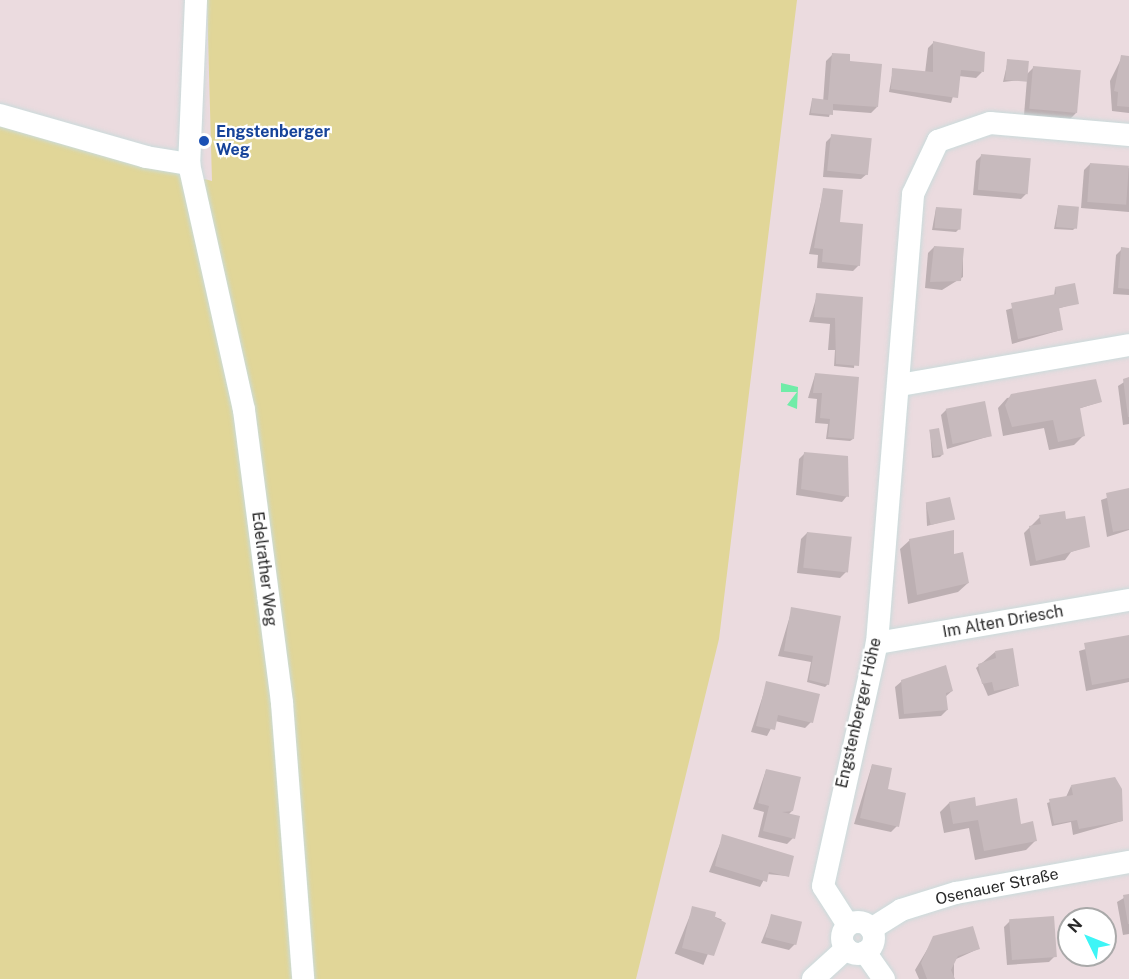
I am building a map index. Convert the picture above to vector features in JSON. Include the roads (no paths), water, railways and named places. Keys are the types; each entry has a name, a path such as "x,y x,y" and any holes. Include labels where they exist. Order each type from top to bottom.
{"street":[{"name":"Edelrather Weg","path":"196,0 189,164 244,410 282,703 303,979"},
{"path":"0,115 146,157 189,164"},
{"name":"Engstenberger Höhe","path":"848,925 823,886 877,643 900,385 913,194 938,141 990,123 1129,135"},
{"path":"900,385 1129,345"},
{"name":"Im Alten Driesch","path":"877,643 1129,600"},
{"name":"Osenauer Straße","path":"871,929 901,910 956,893 1129,862"},
{"path":"813,979 856,950 873,942 871,929 863,922 848,925 842,936 856,950 884,979"}],"place":[{"name":"Engstenberger Weg","path":"204,141"}]}
